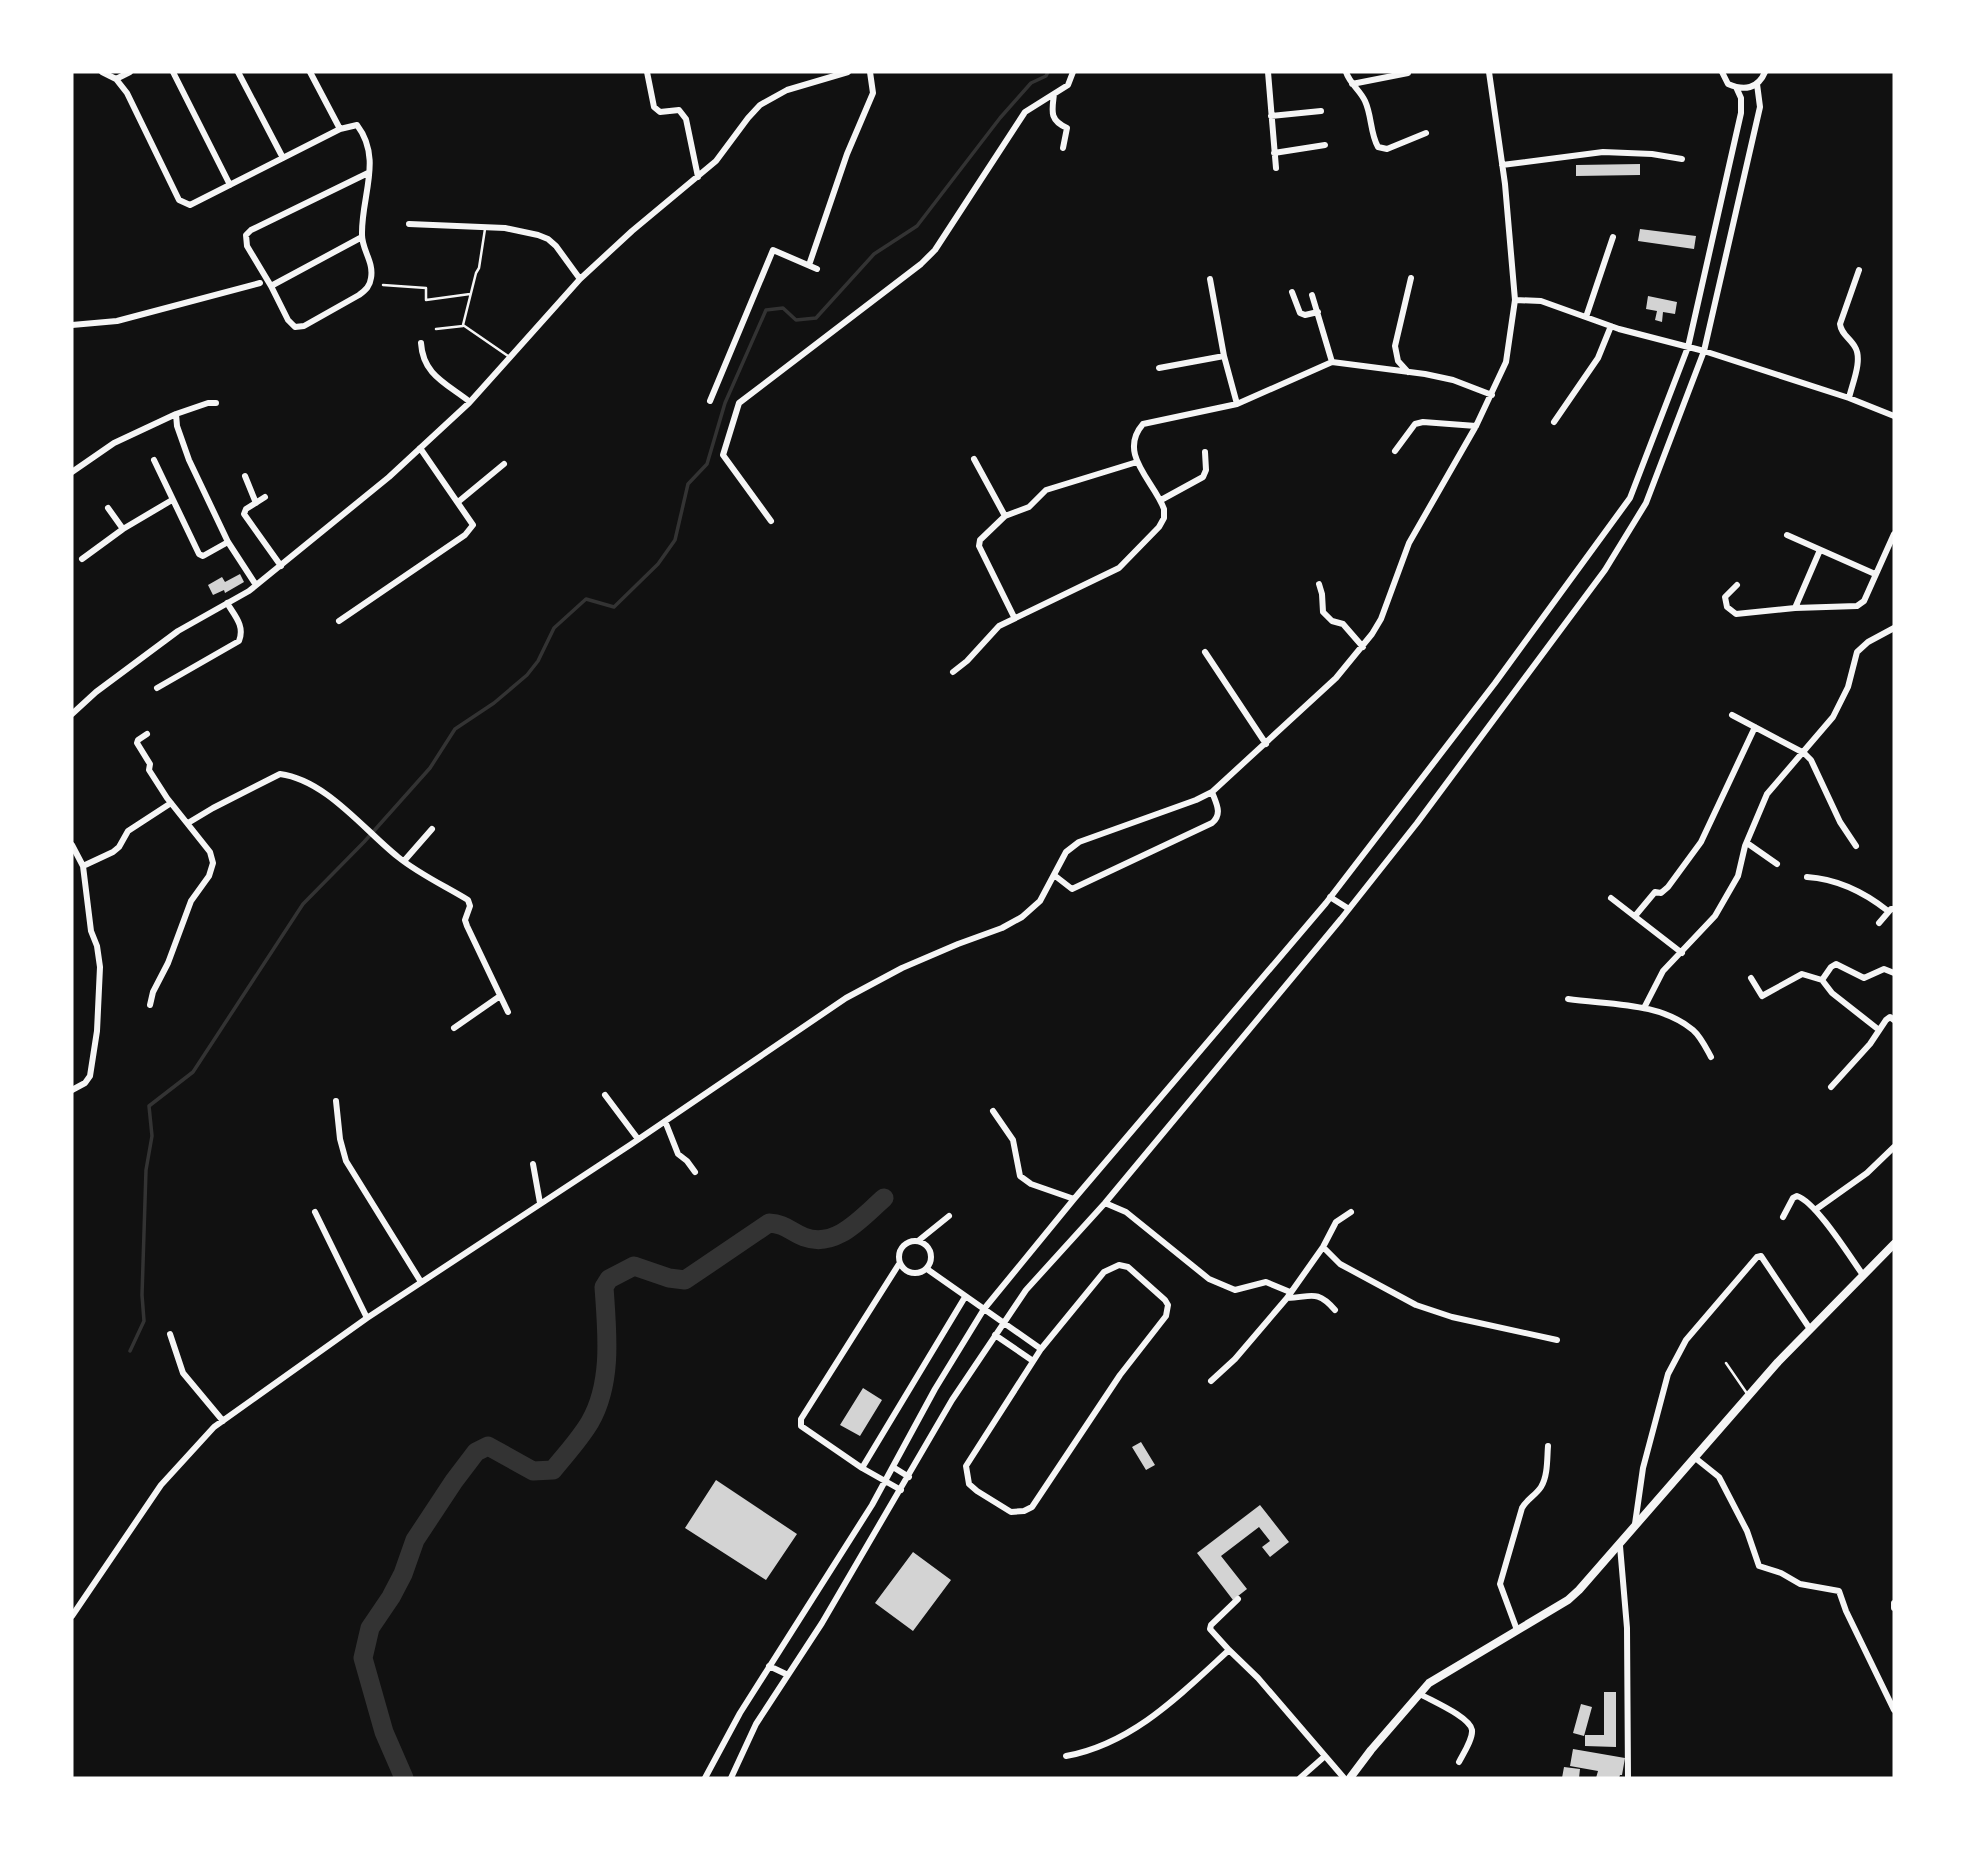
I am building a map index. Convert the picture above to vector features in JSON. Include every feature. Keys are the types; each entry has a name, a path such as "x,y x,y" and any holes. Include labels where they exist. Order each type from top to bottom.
{"street":[{"path":"102,72 116,79 127,93 179,200 190,205 340,129 352,124 360,128 371,156 362,237 372,271 369,285 359,295 299,328 291,324 247,246 246,235 251,230 368,173"},
{"path":"116,79 130,72"},
{"path":"173,72 230,185"},
{"path":"237,72 283,158"},
{"path":"310,72 340,129"},
{"path":"647,72 654,107 660,111 679,110 686,119 698,177"},
{"path":"72,714 96,692 178,631 256,585 281,566 420,449 470,402 580,279 632,231 716,161 760,105 795,87 848,72"},
{"path":"809,265 847,153 873,93 870,72"},
{"path":"771,521 723,455 739,403 935,250 1026,112 1068,85 1073,72"},
{"path":"1268,72 1276,167"},
{"path":"1346,72 1366,104 1373,138 1378,147 1387,149 1426,133"},
{"path":"72,1616 74,1604 161,1485 214,1427 367,1318 845,998 902,968 1002,928 1022,917 1040,901 1066,852 1079,842 1212,792 1336,678 1381,619 1409,543 1492,395 1506,362 1515,300 1502,165 1489,72"},
{"path":"1722,72 1728,84 1750,89 1765,72"},
{"path":"1352,84 1408,73"},
{"path":"731,1778 756,1724 909,1477 952,1400 1003,1322 1026,1290 1105,1203 1341,919 1425,813 1605,570 1646,503 1704,351 1760,107 1757,84"},
{"path":"705,1778 740,1713 885,1482 935,1389 984,1310 1074,1199 1328,900 1495,683 1630,498 1688,347 1741,113 1741,98 1736,87"},
{"path":"1054,94 1052,115 1057,124 1067,128 1063,148"},
{"path":"1271,116 1321,111"},
{"path":"1275,153 1325,145"},
{"path":"1502,165 1603,152 1652,154 1682,159"},
{"path":"409,224 505,228 548,239 580,279"},
{"path":"271,286 362,237"},
{"path":"1586,317 1614,237"},
{"path":"710,401 773,250 817,269"},
{"path":"1849,398 1858,356 1853,343 1842,332 1840,324 1859,270"},
{"path":"1408,372 1398,361 1395,346 1411,278"},
{"path":"1210,279 1224,356 1237,404"},
{"path":"72,325 117,321 260,283"},
{"path":"1292,292 1300,313 1305,315 1318,312"},
{"path":"1312,295 1332,362"},
{"path":"1515,300 1541,301 1611,326 1704,351 1849,398 1894,416"},
{"path":"1554,422 1598,358 1611,326"},
{"path":"421,342 422,358 431,372 470,402"},
{"path":"1160,368 1224,356"},
{"path":"953,672 967,661 999,626 1119,568 1159,527 1164,517 1161,500 1137,462 1133,443 1143,424 1237,404 1332,362 1453,380 1492,395"},
{"path":"72,472 114,443 176,414 208,403 216,403"},
{"path":"176,414 177,426 190,460 228,542 256,585"},
{"path":"1395,451 1415,424 1423,422 1475,426"},
{"path":"339,621 470,530 473,525 420,449"},
{"path":"1161,500 1203,477 1206,470 1205,452"},
{"path":"974,459 1005,516"},
{"path":"154,460 201,556 228,542"},
{"path":"1014,617 979,545 986,532 1005,516 1029,507 1046,490 1137,462"},
{"path":"458,502 504,464"},
{"path":"244,476 256,503"},
{"path":"265,497 243,511 281,566"},
{"path":"82,559 123,528 172,500"},
{"path":"108,508 123,528"},
{"path":"1737,585 1725,597 1727,607 1736,614 1857,606 1864,601 1875,574 1891,550 1894,534"},
{"path":"1787,535 1875,574"},
{"path":"1795,608 1820,550"},
{"path":"1319,584 1323,612 1329,619 1343,624 1363,646"},
{"path":"157,688 239,641 242,634 240,624 227,603"},
{"path":"1644,1008 1662,971 1715,916 1738,876 1747,843 1767,794 1824,730 1848,687 1857,652 1868,642 1894,628"},
{"path":"1205,652 1266,744"},
{"path":"1732,715 1804,752 1811,760 1840,822 1856,846"},
{"path":"1634,916 1651,895 1655,892 1661,893 1668,887 1701,842 1755,727"},
{"path":"147,734 137,743 150,764 149,769 171,803 210,852 213,863 209,876 191,901 150,1005"},
{"path":"188,823 280,774 291,776 332,798 404,861 470,903 466,922 508,1012"},
{"path":"1054,876 1074,888 1212,823 1219,813 1212,792"},
{"path":"83,866 111,854 119,847 128,831 171,803"},
{"path":"404,861 432,829"},
{"path":"1747,843 1777,864"},
{"path":"72,845 83,866 91,931 97,946 100,967 97,1031 90,1076 85,1083 72,1090"},
{"path":"1807,877 1838,881 1891,910 1879,923"},
{"path":"1611,898 1682,953"},
{"path":"1328,900 1349,909"},
{"path":"1822,980 1836,964 1864,978 1884,969 1894,974"},
{"path":"1751,978 1762,996 1802,974 1822,980 1832,993 1879,1030"},
{"path":"454,1028 500,996"},
{"path":"1568,999 1644,1008 1673,1017 1698,1035 1711,1057"},
{"path":"1831,1087 1870,1044 1889,1017 1894,1020"},
{"path":"604,1095 638,1139"},
{"path":"336,1101 340,1139 346,1161 421,1282"},
{"path":"993,1111 1016,1147 1020,1176 1031,1184 1074,1199"},
{"path":"665,1121 678,1154 695,1172"},
{"path":"1815,1210 1867,1173 1894,1147"},
{"path":"533,1164 541,1203"},
{"path":"1783,1217 1792,1200 1797,1196 1803,1198 1863,1275"},
{"path":"1105,1203 1126,1212 1209,1279 1224,1287 1235,1290 1266,1282 1288,1295 1310,1294 1324,1299 1335,1310"},
{"path":"315,1212 367,1318"},
{"path":"1211,1381 1235,1359 1288,1295 1323,1247 1336,1222 1351,1212"},
{"path":"901,1490 806,1432 801,1426 801,1419 899,1264 899,1252 906,1243 918,1241 949,1216"},
{"path":"899,1264 906,1272 917,1274 927,1269 932,1258 928,1247 918,1241"},
{"path":"1350,1778 1371,1750 1439,1675 1568,1600 1620,1546 1634,1526 1748,1395 1894,1244"},
{"path":"1323,1247 1349,1270 1424,1308 1452,1317 1557,1340"},
{"path":"1634,1526 1643,1468 1668,1374 1686,1340 1757,1257 1761,1256 1810,1329"},
{"path":"1111,1267 1128,1267 1160,1294 1168,1305 1163,1322 1120,1376 1032,1507 1011,1512 969,1484 966,1465 1041,1349 1111,1267"},
{"path":"927,1269 1041,1349"},
{"path":"862,1468 965,1297"},
{"path":"170,1334 183,1373 223,1421"},
{"path":"995,1335 1033,1361"},
{"path":"1517,1630 1500,1584 1522,1508 1525,1502 1541,1489 1548,1446"},
{"path":"1694,1457 1719,1477 1747,1531 1759,1566 1782,1573 1800,1584 1836,1589 1841,1593 1846,1611 1894,1710"},
{"path":"893,1467 909,1477"},
{"path":"1620,1546 1627,1628 1628,1778"},
{"path":"1238,1599 1210,1629 1258,1678 1345,1778"},
{"path":"1066,1756 1095,1750 1157,1714 1228,1650"},
{"path":"769,1666 788,1675"},
{"path":"1420,1694 1468,1723 1471,1734 1459,1762"},
{"path":"1300,1778 1325,1756"}],"lane":[{"path":"463,326 479,268 485,228"},
{"path":"383,285 425,288 426,300 470,294"},
{"path":"436,329 463,326 511,358"},
{"path":"1726,1363 1748,1395"}],"building":[{"path":"1640,164 1640,175 1576,176 1576,165"},
{"path":"1640,229 1696,236 1694,249 1638,241"},
{"path":"1648,296 1677,302 1675,314 1663,312 1662,322 1655,320 1657,311 1646,309"},
{"path":"240,574 244,582 225,593 224,590 213,595 208,585 222,577 225,582"},
{"path":"863,1388 882,1400 860,1436 840,1425"},
{"path":"1141,1442 1155,1465 1146,1470 1132,1447"},
{"path":"716,1480 797,1534 766,1580 685,1528"},
{"path":"1260,1505 1289,1542 1270,1557 1262,1547 1270,1541 1259,1527 1221,1556 1247,1589 1233,1600 1197,1553"},
{"path":"913,1552 951,1580 913,1631 875,1603"},
{"path":"1604,1692 1616,1692 1616,1747 1585,1746 1585,1735 1604,1735"},
{"path":"1581,1704 1592,1707 1584,1736 1573,1733"},
{"path":"1573,1749 1625,1758 1622,1775 1619,1778 1596,1778 1598,1771 1570,1766"},
{"path":"1564,1767 1580,1769 1579,1778 1562,1778"}],"waterway":[{"path":"130,1351 144,1321 142,1295 146,1170 152,1136 149,1106 193,1072 303,904 364,842 430,768 455,729 494,703 527,675 538,661 554,628 586,599 614,607 658,564 675,540 688,484 707,464 725,403 766,310 783,308 796,320 816,318 874,254 917,226 1000,118 1031,83 1046,76 1048,72"},
{"path":"404,1778 384,1732 363,1658 370,1628 403,1574 415,1540 476,1452 488,1446 533,1471 553,1470 586,1428 597,1407 605,1373 607,1339 604,1287 609,1279 634,1266 669,1278 685,1280 769,1223 784,1226 804,1237 827,1239 847,1230 884,1198"}]}
